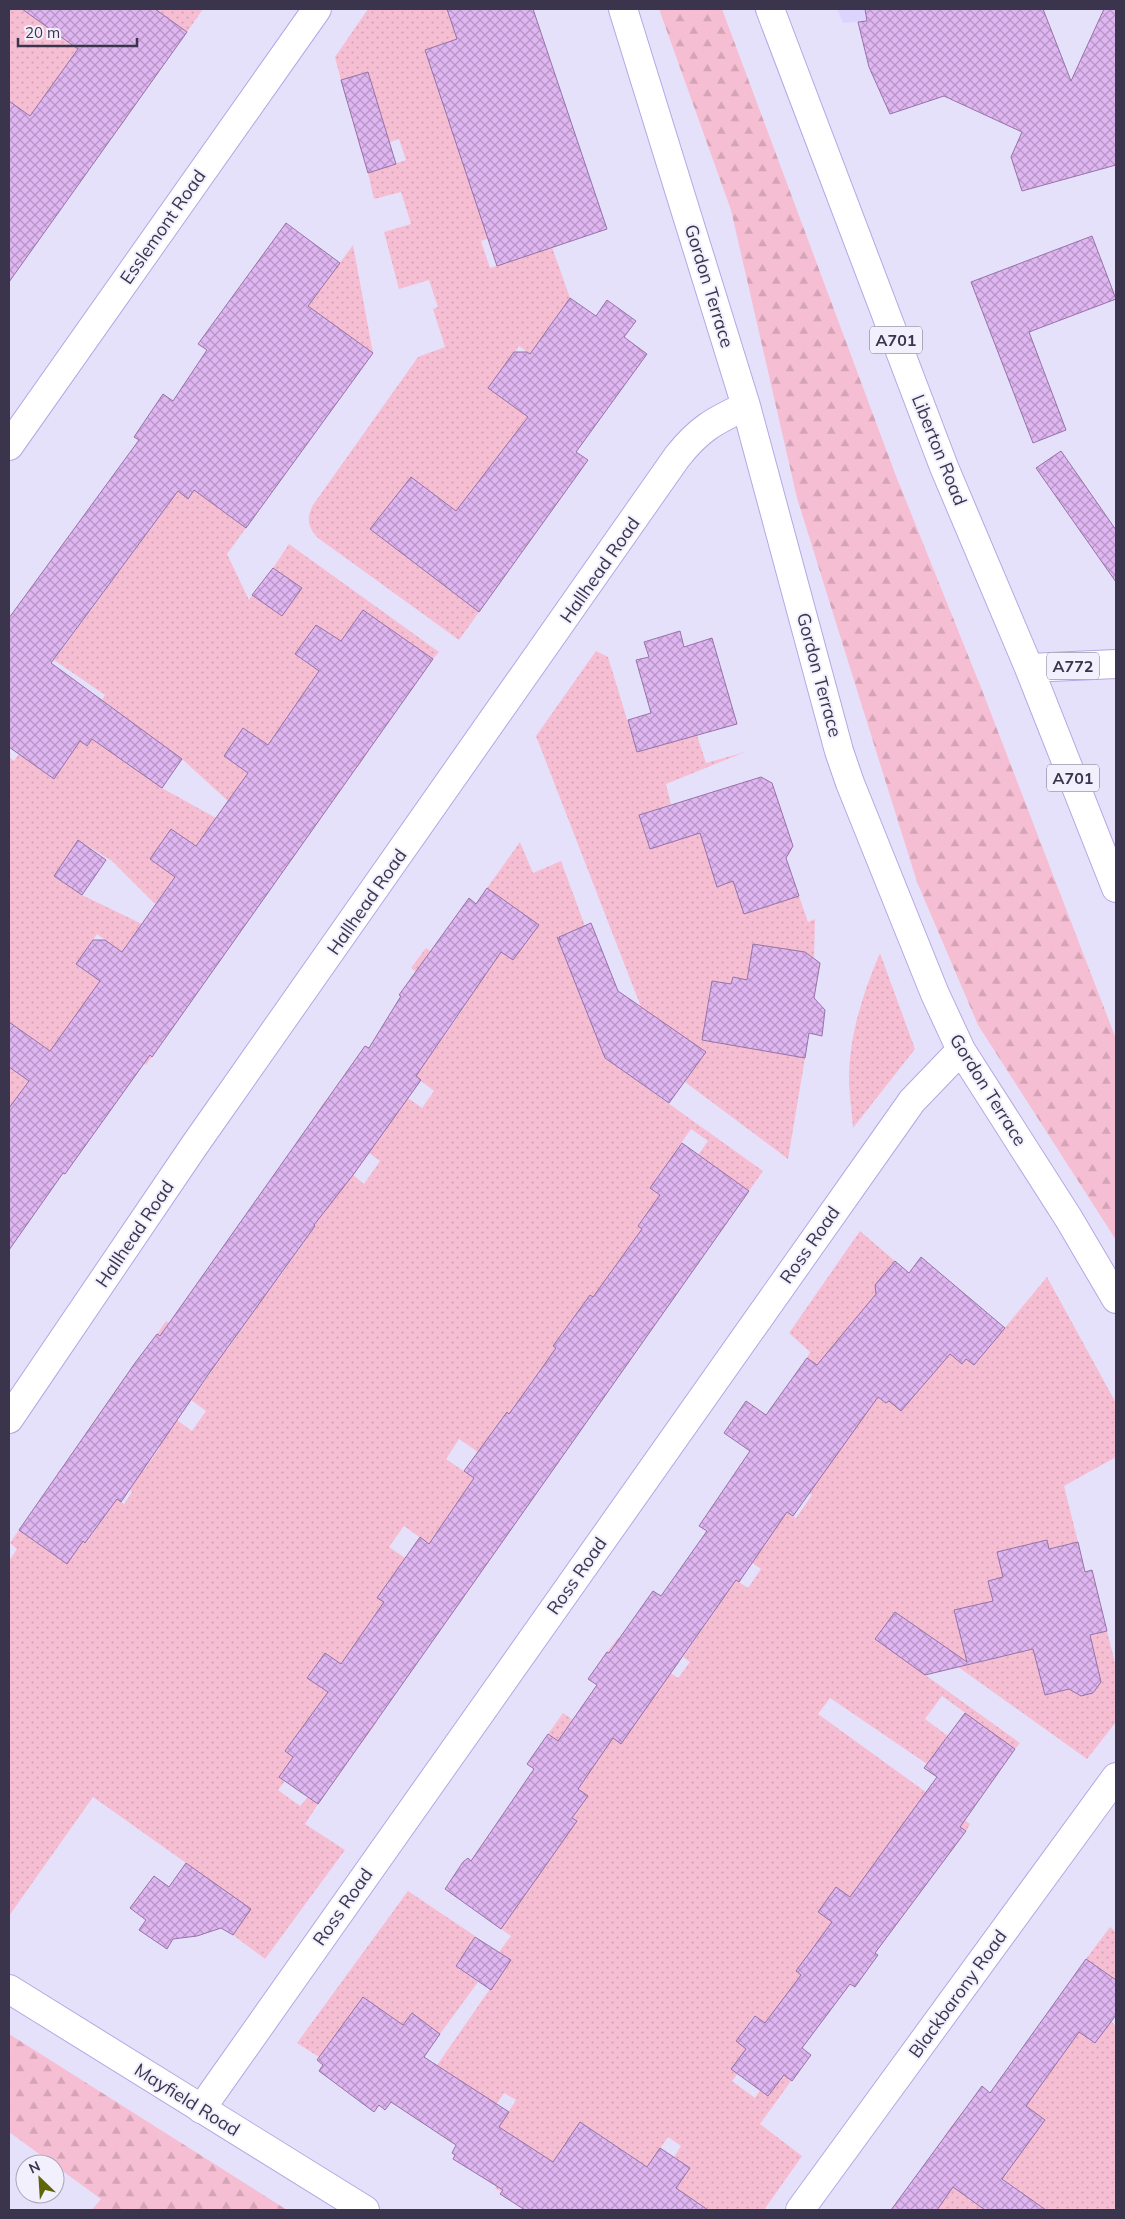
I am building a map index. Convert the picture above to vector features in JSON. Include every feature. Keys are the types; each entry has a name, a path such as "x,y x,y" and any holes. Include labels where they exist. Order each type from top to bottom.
{"street":[{"name":"Esslemont Road","path":"9,446 318,9"},
{"name":"Gordon Terrace","path":"623,9 746,406 844,768 935,994 961,1050 1069,1219 1116,1299"},
{"name":"Liberton Road","path":"770,9 944,467 1029,668 1116,888"},
{"name":"Hallhead Road","path":"9,1420 194,1146 691,440 706,426 746,406"},
{"name":"A772","path":"1029,668 1116,664"},
{"name":"Ross Road","path":"201,2109 912,1101 961,1050"},
{"name":"Blackbarony Road","path":"800,2210 1116,1777"},
{"name":"Mayfield Road","path":"9,1989 365,2210"}],"shaded area":[{"path":"837,9 1003,9 1002,11 843,23"}],"green space":[{"path":"9,9 42,9 35,18 78,49 61,73 126,119 114,135 49,90 30,116 9,101"},
{"path":"155,9 203,9 187,32"},
{"path":"368,9 448,10 472,83 440,95 448,121 512,230 481,241 490,268 552,247 570,298 530,354 519,346 489,388 528,417 456,511 411,477 370,529 479,612 459,640 318,538 309,523 309,514 313,505 418,357 445,347 433,309 438,307 429,280 399,289 384,232 411,224 401,192 374,199 368,173 406,160 399,139 361,152 355,128 383,120 374,92 346,100 335,57"},
{"path":"659,9 722,9 896,476 982,690 1116,1039 1116,1240 978,1025 917,882 797,498 731,210"},
{"path":"353,245 373,353 343,332 217,507 246,528 227,554 249,600 252,595 301,588 273,568 289,544 439,652 433,659 363,610 341,641 316,625 295,654 320,672 301,699 371,747 358,767 287,718 268,745 243,728 224,756 248,773 228,801 182,759 152,738 162,788 216,818 196,846 171,829 150,859 175,877 155,904 112,861 78,840 54,876 82,895 142,924 122,952 97,934 76,964 101,982 83,1008 152,1057 146,1065 69,1025 50,1051 18,1029 9,1042 9,757 14,761 19,754 54,779 80,741 87,746 114,709 102,700 105,695 54,660 165,509 175,489 188,498 232,406 189,377 199,363 267,362"},
{"path":"596,651 608,657 637,752 697,735 706,763 745,752 666,784 671,804 639,815 650,849 700,833 717,886 733,881 744,914 799,896 808,922 815,919 814,959 773,962 751,958 747,980 733,977 731,984 712,981 708,1000 739,1027 736,1046 805,1058 788,1159 685,1082 694,1069 641,1007 536,736"},
{"path":"520,842 533,873 561,861 585,926 557,938 605,1058 763,1171 749,1191 698,1155 708,1141 691,1129 650,1188 716,1238 714,1241 651,1208 638,1225 648,1233 632,1243 604,1282 600,1302 590,1295 578,1311 635,1352 624,1368 566,1327 553,1346 562,1353 545,1363 519,1400 516,1419 507,1412 492,1433 549,1474 488,1459 459,1439 446,1459 474,1478 429,1544 404,1526 389,1547 461,1596 378,1598 384,1602 341,1664 325,1653 307,1677 377,1722 360,1745 313,1712 285,1751 293,1757 285,1781 278,1790 300,1806 308,1797 318,1804 305,1824 345,1850 265,1959 233,1935 251,1909 93,1797 9,1916 9,1561 17,1549 10,1543 19,1530 58,1558 83,1541 86,1543 109,1511 57,1473 61,1469 108,1493 124,1504 132,1492 127,1487 140,1468 144,1470 160,1447 104,1408 177,1420 192,1431 206,1411 191,1400 211,1372 157,1334 166,1321 169,1323 176,1314 227,1350 263,1298 229,1245 278,1279 315,1226 312,1224 352,1174 364,1184 380,1161 316,1114 325,1101 334,1107 408,1098 422,1108 434,1091 404,1068 392,1022 433,1052 465,1006 411,968 426,948 445,962 481,979 501,952 513,960 526,916 487,888"},
{"path":"880,953 915,1049 853,1128 849,1085 851,1051 862,1001"},
{"path":"9,1067 29,1081 9,1108"},
{"path":"860,1231 895,1261 876,1294 865,1386 886,1403 947,1352 962,1364 966,1359 974,1365 1047,1277 1116,1403 1116,1457 1064,1486 1078,1542 1049,1549 1003,1577 988,1581 993,1601 954,1611 968,1665 1050,1645 1063,1673 1041,1679 1045,1695 1069,1689 1081,1695 1093,1693 1101,1682 1097,1665 1085,1658 1080,1638 1107,1631 1116,1667 1116,1722 1087,1759 933,1649 938,1642 895,1612 875,1639 1020,1743 1015,1749 942,1696 925,1719 948,1736 927,1764 830,1698 818,1714 970,1824 966,1831 927,1803 910,1906 899,1921 889,1913 832,1922 796,1971 828,1995 778,2006 765,2023 754,2016 736,2041 746,2049 738,2073 732,2081 755,2098 760,2090 768,2096 784,2075 791,2081 760,2124 802,2156 764,2210 708,2210 676,2188 690,2168 674,2157 681,2146 668,2137 618,2210 610,2210 593,2200 612,2183 630,2155 580,2122 553,2162 531,2148 502,2192 495,2188 500,2181 475,2164 516,2100 504,2093 490,2115 476,2091 440,2067 418,2100 415,2097 510,1960 499,1952 511,1936 501,1929 577,1821 572,1818 578,1789 593,1766 548,1734 563,1713 573,1720 578,1713 621,1744 637,1720 651,1683 607,1652 618,1638 678,1678 690,1662 683,1657 736,1580 748,1588 761,1569 752,1563 787,1512 796,1518 812,1495 765,1462 870,1407 807,1358 810,1352 789,1333"},
{"path":"408,1891 475,1936 456,1966 478,1982 440,2034 412,2013 403,2025 363,1997 319,2057 297,2043"},
{"path":"1110,1927 1116,1932 1116,1980 1086,1959"},
{"path":"1050,2011 1095,2043 1111,2021 1116,2026 1116,2210 1008,2210 1021,2192 944,2136 961,2114 1026,2106 1034,2094"},
{"path":"9,2034 287,2210 92,2210 101,2199 65,2173 65,2154 39,2154 9,2132"},
{"path":"953,2187 985,2210 937,2210"}],"building":[{"path":"22,9 155,9 187,32 9,282 9,101 30,116 78,49"},
{"path":"447,9 533,9 607,229 497,266 425,50 457,39"},
{"path":"865,9 1043,9 1071,81 1104,9 1116,9 1116,165 1022,191 1011,157 1022,132 944,96 890,114 869,67 858,22 867,21"},
{"path":"368,72 396,164 368,173 341,80"},
{"path":"286,223 340,263 308,306 373,353 246,528 194,490 188,499 178,491 51,663 182,759 162,788 92,739 87,746 80,741 54,779 9,747 9,618 139,440 134,437 163,394 173,401 207,350 198,344"},
{"path":"1092,236 1116,299 1029,332 1066,430 1033,443 971,282"},
{"path":"570,298 596,316 607,300 636,321 624,337 647,354 576,452 588,460 479,612 370,529 411,477 456,511 528,417 488,388 514,352 527,352 530,354"},
{"path":"1061,451 1116,530 1116,582 1036,468"},
{"path":"273,568 302,588 282,616 252,595"},
{"path":"363,610 433,659 152,1057 150,1055 9,1250 9,1108 29,1081 9,1067 9,1022 50,1051 100,981 76,964 93,940 105,940 122,952 175,877 150,859 171,829 196,846 248,773 224,756 243,728 268,745 319,671 295,654 316,625 341,641"},
{"path":"680,631 684,647 712,638 737,724 637,752 628,720 651,713 636,660 649,657 644,642"},
{"path":"761,777 772,783 793,846 786,858 799,896 744,914 733,881 717,887 700,833 650,849 639,815"},
{"path":"78,840 106,860 82,895 54,876"},
{"path":"487,888 539,925 513,960 501,952 416,1076 421,1080 353,1175 314,1225 121,1502 117,1499 67,1564 19,1530 135,1363 157,1334 160,1336 365,1046 369,1048 401,996 399,995 469,898 476,904"},
{"path":"591,923 618,991 706,1052 669,1103 605,1058 557,937 561,940 559,937"},
{"path":"753,944 805,952 820,963 814,998 825,1010 822,1036 809,1033 805,1058 702,1040 712,981 731,984 733,977 747,980"},
{"path":"682,1143 749,1191 318,1804 279,1777 293,1757 285,1751 328,1692 307,1678 325,1653 341,1664 384,1602 377,1598 420,1537 429,1544 474,1478 464,1471 507,1412 509,1414 532,1382 556,1348 553,1346 590,1295 593,1297 642,1229 638,1226 660,1195 650,1188"},
{"path":"921,1257 1005,1328 974,1365 966,1359 962,1364 950,1354 901,1411 889,1401 886,1403 878,1397 793,1516 787,1512 739,1582 736,1580 621,1744 613,1738 578,1789 588,1796 572,1818 577,1821 501,1929 445,1889 463,1862 468,1858 471,1861 534,1769 527,1764 548,1734 558,1741 597,1685 588,1679 607,1652 609,1653 653,1591 661,1596 707,1531 699,1526 750,1451 724,1433 746,1401 766,1415 807,1358 817,1365 876,1294 875,1285 895,1261 909,1273"},
{"path":"1047,1540 1049,1549 1078,1542 1085,1572 1092,1570 1107,1631 1090,1635 1101,1682 1093,1693 1081,1696 1069,1689 1045,1695 1033,1649 925,1675 875,1639 895,1612 967,1662 954,1610 993,1601 988,1581 1003,1577 997,1552"},
{"path":"965,1713 1015,1749 960,1827 966,1831 875,1953 878,1955 855,1987 850,1984 802,2048 811,2055 792,2081 784,2075 768,2096 731,2069 746,2049 736,2041 755,2016 765,2023 801,1975 796,1971 832,1922 818,1912 836,1887 850,1897 937,1777 924,1768"},
{"path":"186,1863 251,1909 233,1935 221,1928 197,1936 173,1939 167,1949 139,1930 146,1920 130,1908 154,1876 169,1887"},
{"path":"475,1937 511,1960 491,1990 456,1966"},
{"path":"1086,1959 1116,1980 1116,2015 1095,2043 1079,2032 1026,2106 1045,2120 1002,2179 1046,2210 985,2210 953,2187 937,2210 891,2210 982,2086 990,2093"},
{"path":"363,1997 403,2025 412,2013 440,2034 424,2057 509,2112 499,2127 553,2162 580,2122 647,2167 660,2148 690,2168 676,2188 708,2210 525,2210 500,2194 503,2190 453,2159 455,2155 452,2153 456,2145 391,2102 385,2110 379,2105 374,2112 319,2071 323,2065 317,2060"}]}
